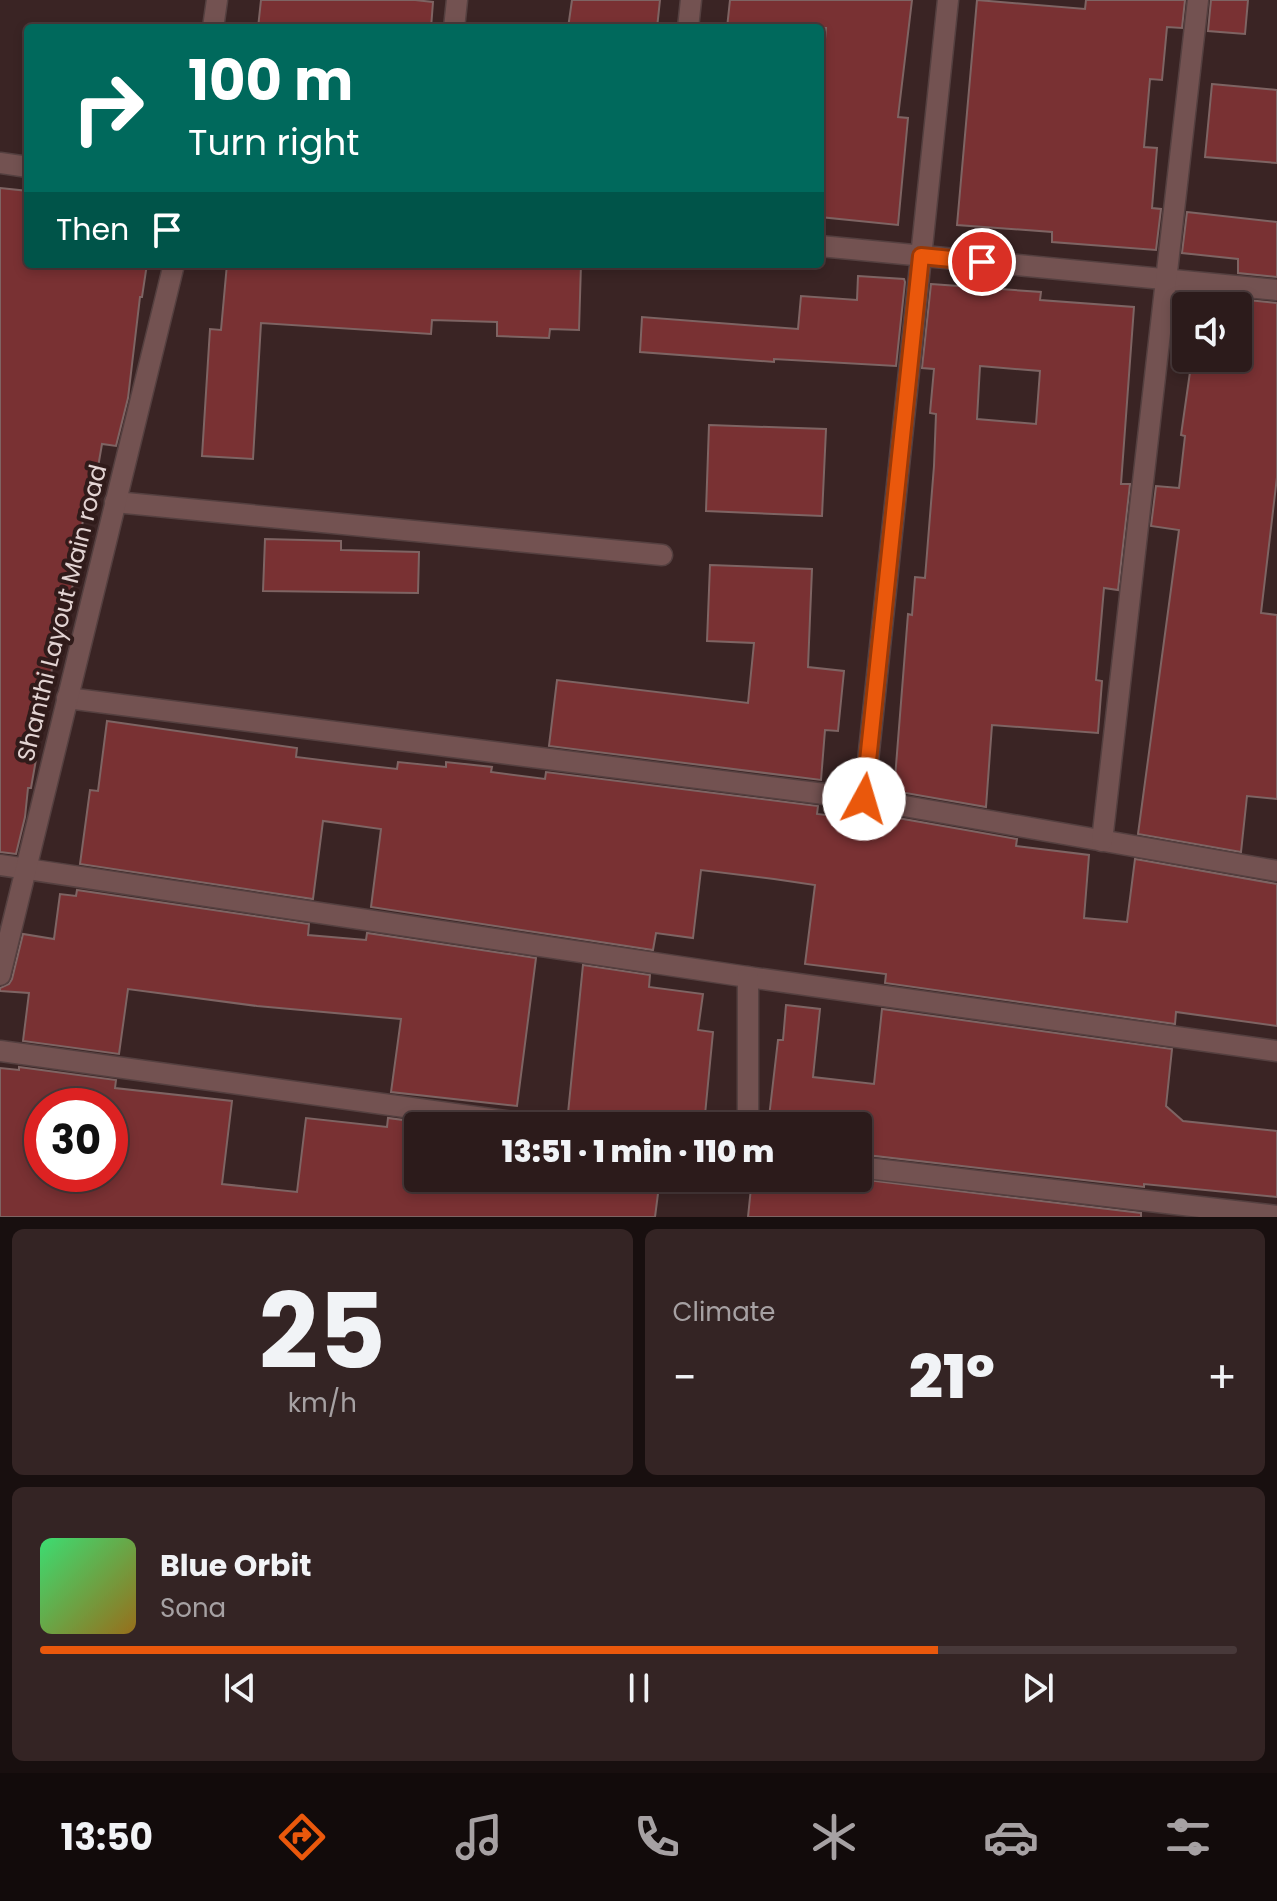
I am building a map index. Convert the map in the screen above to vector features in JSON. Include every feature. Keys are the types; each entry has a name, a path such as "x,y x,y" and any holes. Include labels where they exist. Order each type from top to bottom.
{"street":[{"path":"214,24 217,0"},
{"path":"454,24 457,0"},
{"path":"688,24 691,0"},
{"path":"864,799 948,0"},
{"path":"1102,841 1198,0"},
{"path":"0,163 24,166"},
{"path":"824,246 1277,290"},
{"name":"Shanthi Layout Main road","path":"0,975 173,268"},
{"path":"115,502 662,555"},
{"path":"67,698 864,799 1277,871"},
{"path":"0,865 748,977 1277,1051"},
{"path":"748,977 748,1112"},
{"path":"0,1051 441,1112"},
{"path":"872,1169 1277,1216"}],"building":[{"path":"261,0 433,2 431,24 258,24"},
{"path":"572,0 660,0 657,24 569,24"},
{"path":"730,0 912,0 898,117 908,118 898,225 824,217 824,24 727,24"},
{"path":"977,0 1085,9 1086,0 1185,0 1182,28 1167,27 1162,80 1150,79 1144,147 1157,148 1152,208 1161,209 1156,250 1052,242 1052,232 957,225"},
{"path":"1211,0 1248,0 1245,34 1208,31"},
{"path":"1212,84 1277,90 1277,163 1205,157"},
{"path":"0,188 24,191 24,268 146,268 128,398 116,446 102,444 93,496 87,495 61,658 54,657 16,854 0,852"},
{"path":"1187,212 1277,222 1277,277 1238,273 1238,259 1182,253"},
{"path":"227,268 581,268 579,330 550,329 549,338 497,336 497,322 432,320 431,334 261,323 253,459 202,456 210,329 221,330"},
{"path":"858,276 904,279 896,366 774,359 774,362 640,352 642,317 798,329 801,296 857,300"},
{"path":"931,284 1041,292 1040,300 1134,307 1121,484 1130,484 1118,590 1104,588 1096,680 1102,681 1098,733 992,725 986,807 894,791 908,614 912,615 915,577 925,578 934,466 936,414 930,413 934,369 922,368","holes":["980,366 1040,371 1036,424 977,419"]},
{"path":"1252,300 1277,303 1277,477 1261,613 1277,615 1277,799 1247,796 1241,852 1138,834 1179,530 1151,526 1156,486 1179,488 1185,436 1181,435 1190,372 1252,372"},
{"path":"709,425 826,429 822,516 706,511"},
{"path":"265,539 341,541 341,550 419,552 418,593 263,591"},
{"path":"710,565 812,569 808,667 844,671 838,731 825,730 821,780 549,746 557,680 748,703 754,643 707,641"},
{"path":"107,721 297,748 296,757 397,769 398,762 446,767 446,762 492,767 491,772 545,779 546,772 818,806 817,814 891,823 892,817 1017,839 1016,846 1089,855 1084,918 1127,922 1135,859 1277,884 1277,1026 1176,1012 1175,1024 885,983 886,974 805,964 815,885 774,879 701,870 693,938 656,933 653,950 371,907 381,829 323,821 313,899 80,864 90,790 98,791"},
{"path":"77,890 309,924 308,935 366,940 367,933 536,958 517,1106 391,1092 401,1019 257,1006 128,989 119,1054 23,1041 29,993 0,991 0,988 12,979 23,934 54,939 60,894 76,896"},
{"path":"583,965 650,975 649,987 703,994 698,1030 713,1032 705,1112 568,1112"},
{"path":"786,1005 820,1009 813,1077 874,1084 882,1009 1172,1049 1166,1106 1183,1121 1277,1131 1277,1197 1144,1184 1144,1187 872,1156 872,1112 770,1112 778,1040 783,1040"},
{"path":"19,1067 116,1080 115,1088 24,1088 24,1192 128,1192 128,1089 232,1101 222,1184 297,1192 306,1118 387,1127 388,1118 404,1120 404,1192 658,1192 655,1217 0,1217 0,1068 19,1070"},
{"path":"872,1181 1141,1213 1141,1217 748,1217 751,1192 872,1192"}],"route":[{"path":"864,799 921,256 982,262"}]}
